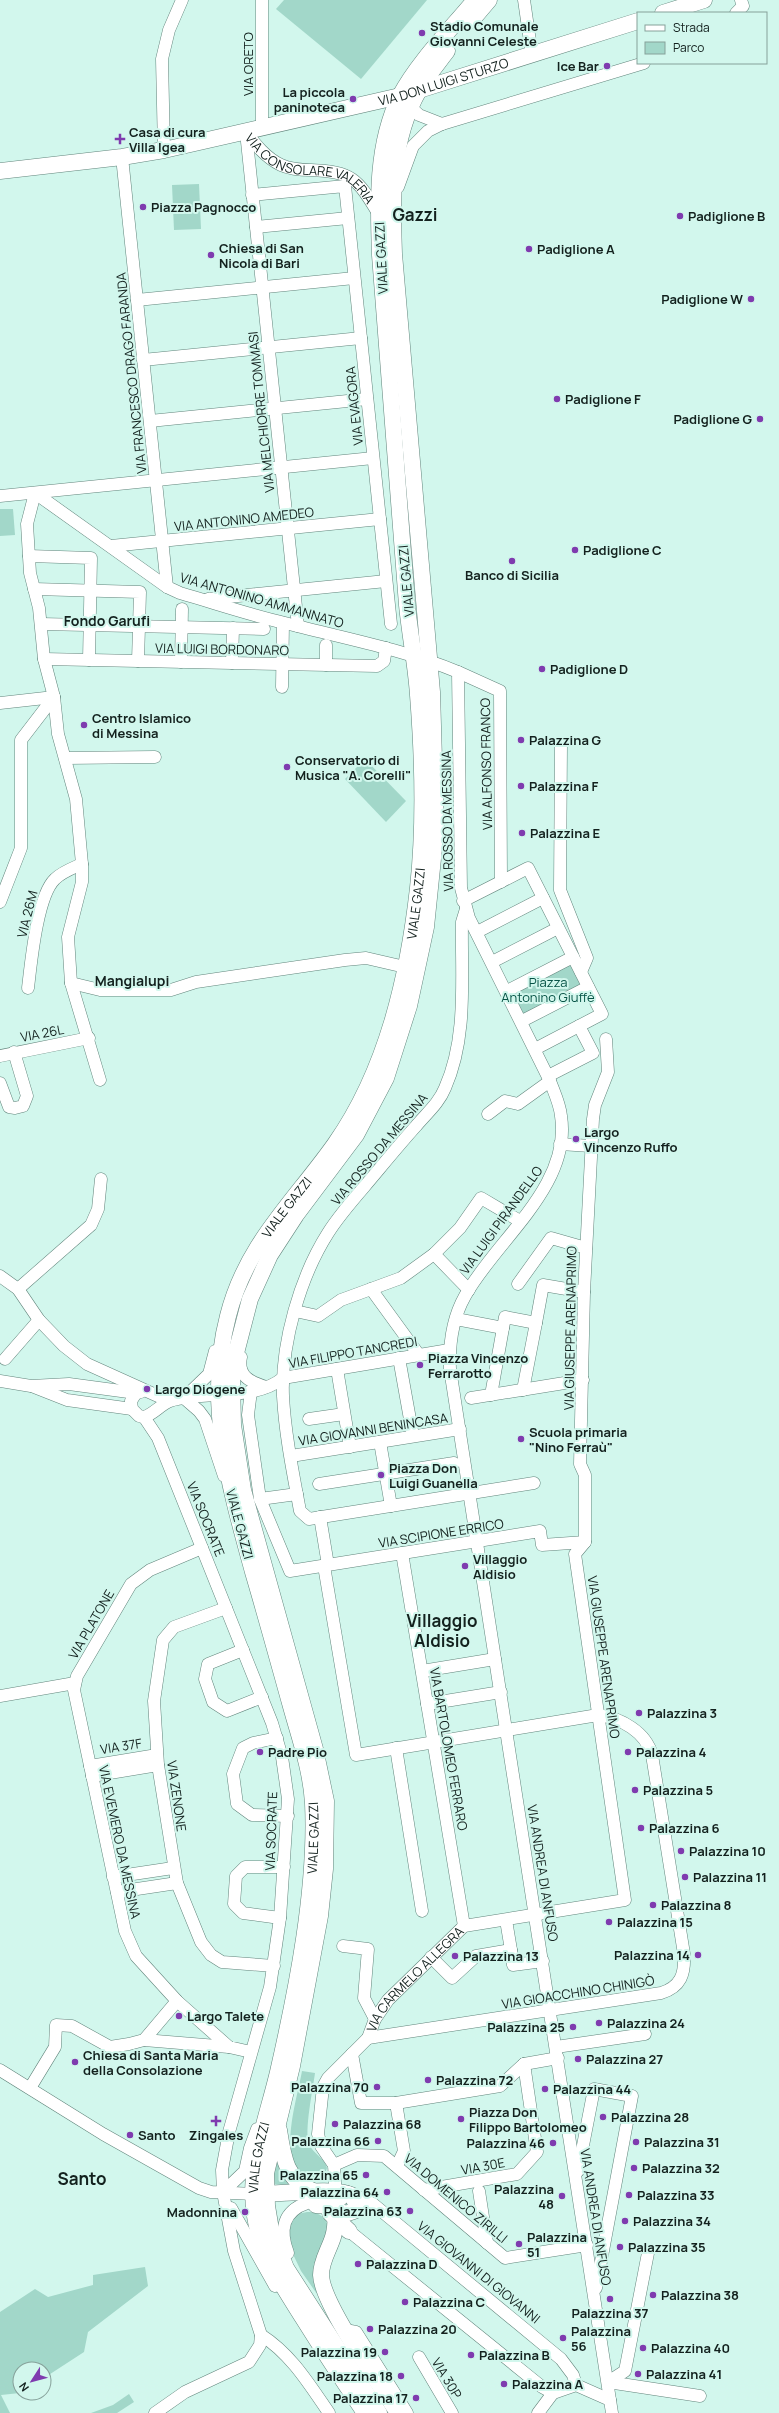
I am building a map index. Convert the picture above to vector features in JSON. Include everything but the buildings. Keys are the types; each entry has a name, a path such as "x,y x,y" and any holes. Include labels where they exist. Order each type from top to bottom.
{"main road":[{"name":"VIALE GAZZI","path":"379,2413 280,2257 271,2230 266,2173 292,2066 320,1916 325,1869 326,1801 315,1749 243,1490 233,1425 226,1394 250,1299 270,1255 296,1215 346,1150 371,1110 392,1063 409,1006 426,927 436,828 432,692 408,615 378,213 384,148 390,120 400,96 411,79 475,0"},
{"name":"VIALE GAZZI","path":"365,2413 312,2334 275,2274 265,2253 255,2218 267,2195 257,2158 280,2065 307,1914 312,1868 313,1802 303,1752 231,1492 222,1446 226,1394 224,1334 234,1293 256,1247 336,1143 367,1090 388,1035 405,967 418,889 423,828 418,693 421,658 394,254 392,199 397,152 418,90 489,0"},
{"path":"666,12 704,0"},
{"name":"VIA DON LUIGI STURZO","path":"246,132 400,96 637,21"},
{"name":"VIA CONSOLARE VALERIA","path":"0,171 122,157 164,150 246,132"},
{"path":"278,2125 286,2166 312,2200"},
{"path":"267,2195 340,2202"},
{"path":"321,2271 350,2231 354,2211 345,2214 340,2202"},
{"path":"340,2202 350,2231"},
{"path":"340,2202 333,2237 323,2260 321,2271 322,2283 327,2297 345,2330 398,2413"}],"street":[{"path":"164,150 162,59 169,30 182,0"},
{"name":"VIA ORETO","path":"262,0 262,128"},
{"path":"524,0 532,55"},
{"name":"VIA CONSOLARE VALERIA","path":"392,199 413,146 428,131 442,124 641,64"},
{"path":"400,96 411,108 426,119 442,124"},
{"name":"VIA CONSOLARE VALERIA","path":"246,132 259,149 281,165 294,169 336,172 351,177 362,188 378,213"},
{"name":"VIA MELCHIORRE TOMMASI","path":"246,132 298,626"},
{"name":"VIA FRANCESCO DRAGO FARANDA","path":"122,157 167,587"},
{"name":"VIA EVAGORA","path":"252,195 345,186 391,624"},
{"path":"256,227 348,218"},
{"path":"137,300 354,278"},
{"path":"143,360 361,338"},
{"path":"150,420 367,398"},
{"path":"0,496 373,458"},
{"path":"36,492 28,515 29,556 41,624 44,659 54,697 58,734 76,799 82,864 82,882 68,937 71,983 74,999 89,1038 100,1080"},
{"name":"VIA ANTONINO AMMANNATO","path":"36,492 167,587 202,600 283,623 421,658"},
{"name":"VIA ANTONINO AMEDEO","path":"111,546 380,519"},
{"path":"29,556 91,558 89,660"},
{"path":"202,600 386,581"},
{"path":"34,589 140,592 138,661"},
{"path":"181,662 182,609"},
{"path":"282,687 283,623"},
{"path":"41,624 264,629"},
{"path":"232,663 233,628"},
{"path":"326,645 326,665"},
{"name":"VIA LUIGI BORDONARO","path":"44,659 376,666 384,661 386,648"},
{"path":"421,658 458,672"},
{"name":"VIA ALFONSO FRANCO","path":"458,672 500,692 501,882"},
{"name":"VIA ROSSO DA MESSINA","path":"315,1518 300,1511 285,1420 283,1378 286,1352 295,1311 309,1269 334,1223 436,1104 445,1088 456,1059 460,1031 462,922 464,905 461,888 458,672"},
{"path":"0,704 54,697"},
{"path":"0,902 20,848 21,740 54,697"},
{"path":"561,743 560,890 587,958 581,972"},
{"path":"65,758 155,757"},
{"name":"VIA 26M","path":"28,988 42,907 48,888 60,874 82,864"},
{"path":"464,905 501,882 528,868 602,1014 535,1049"},
{"path":"477,932 543,898"},
{"name":"VIA LUIGI PIRANDELLO","path":"449,1350 456,1319 469,1290 550,1179 560,1144 561,1115 549,1079 464,905"},
{"path":"492,962 558,928"},
{"path":"507,991 573,957"},
{"path":"71,983 100,990 171,990 196,982 345,960 366,958 405,967"},
{"path":"522,1021 588,987"},
{"path":"488,1114 505,1101 518,1104 549,1079 593,1053 579,1026"},
{"name":"VIA 26L","path":"0,1056 89,1038"},
{"name":"VIA GIUSEPPE ARENAPRIMO","path":"606,1039 608,1072 595,1105 591,1146 584,1292 580,1464 585,1475 585,1542 575,1554 626,1900"},
{"path":"0,1083 9,1107 14,1108 23,1106 27,1096 14,1052"},
{"path":"560,1144 591,1146"},
{"path":"18,1289 91,1225 98,1210 101,1179"},
{"path":"295,1311 318,1316 341,1300 401,1278 434,1254 460,1228 481,1198 520,1220"},
{"path":"267,1387 255,1384 244,1376 240,1361 256,1299 275,1257 290,1234 296,1215"},
{"path":"518,1284 551,1238 586,1248"},
{"path":"434,1254 469,1290"},
{"path":"0,1276 18,1289 39,1320 75,1356 155,1399 151,1412 135,1413 132,1409 67,1400 31,1386 0,1381"},
{"path":"524,1390 543,1285 584,1292"},
{"path":"371,1289 419,1355"},
{"path":"491,1395 505,1318 536,1323"},
{"path":"456,1319 503,1328"},
{"path":"5,1359 39,1320"},
{"path":"224,1334 217,1346 209,1374 184,1398 200,1411 205,1419 218,1462 231,1492"},
{"name":"VIA FILIPPO TANCREDI","path":"151,1412 170,1402 184,1398 251,1391 273,1386 283,1378 449,1350"},
{"name":"VIA ANDREA DI ANFUSO","path":"449,1350 477,1541 610,2400"},
{"path":"400,1358 413,1436"},
{"path":"337,1369 350,1447"},
{"path":"471,1398 583,1380"},
{"path":"31,1386 69,1384 141,1391 170,1402"},
{"path":"132,1409 131,1401 141,1391"},
{"path":"233,1425 251,1391"},
{"path":"251,1391 248,1415 260,1499 297,1494"},
{"name":"VIA SOCRATE","path":"151,1412 158,1438 262,1697 277,1738 287,1783 288,1816 280,1918 274,1966 266,2006 251,2052 224,2157 223,2192 240,2272 261,2335"},
{"path":"309,1420 344,1414"},
{"name":"VIA GIOVANNI BENINCASA","path":"291,1456 460,1429"},
{"path":"380,1442 390,1506"},
{"path":"319,1484 454,1463"},
{"path":"534,1484 315,1518 326,1566 356,1755 598,1715"},
{"name":"VIA SCIPIONE ERRICO","path":"260,1499 290,1571 540,1531 542,1545 585,1542"},
{"name":"VIA PLATONE","path":"75,1683 79,1672 131,1584 150,1570 202,1548"},
{"name":"VIA BARTOLOMEO FERRARO","path":"402,1553 464,1926"},
{"name":"VIA ZENONE","path":"226,1608 174,1627 163,1640 154,1701 157,1760 173,1868 177,1883 201,1942 216,1960 229,1964 274,1966"},
{"path":"243,1650 208,1664 205,1679 213,1702 227,1710 262,1697"},
{"path":"422,1671 496,1659"},
{"path":"0,1696 75,1683"},
{"name":"VIA EVEMERO DA MESSINA","path":"75,1683 75,1699 113,1877 125,1931 132,1949 173,1997 229,2047"},
{"path":"427,1704 501,1692"},
{"name":"VIA GIOACCHINO CHINIGÒ","path":"368,2038 661,1993 677,1985 684,1970 684,1954 651,1749 640,1734 616,1718 598,1715"},
{"path":"277,1738 253,1743 244,1748 233,1774 237,1804 252,1815 288,1816"},
{"path":"396,1748 422,1911"},
{"name":"VIA 37F","path":"91,1771 157,1760"},
{"path":"280,1918 243,1913 234,1904 236,1876 245,1867 284,1867"},
{"path":"113,1877 173,1868"},
{"path":"117,1892 177,1883"},
{"name":"VIA CARMELO ALLEGRA","path":"335,2170 321,2146 318,2134 323,2087 328,2078 368,2038 375,2019 388,2000 464,1926 626,1900"},
{"path":"506,1920 513,1965 542,1961"},
{"path":"343,1946 368,1949 364,1998 375,2019"},
{"path":"431,1958 452,1978 476,1956 511,1950"},
{"path":"144,2040 173,1997"},
{"path":"30,2088 55,2047 56,2025 72,2026 110,2047 144,2040 229,2047 251,2052"},
{"path":"352,2054 361,2104 396,2103 500,2086 524,2064 557,2053 645,2034"},
{"name":"VIA 30E","path":"424,2190 517,2174 537,2152 524,2064"},
{"path":"0,2070 103,2134 199,2188 211,2192 267,2195"},
{"path":"577,2180 594,2089 632,2096 595,2297"},
{"path":"396,2103 404,2151 397,2166"},
{"path":"223,2192 245,2171 253,2137 270,2104"},
{"name":"VIA DOMENICO ZIRILLI","path":"330,2338 283,2239 283,2227 287,2217 293,2210 312,2200 327,2186 335,2170 357,2155 384,2156 505,2258 587,2245"},
{"path":"335,2170 340,2202"},
{"path":"479,2191 487,2243"},
{"path":"223,2192 261,2264 291,2312 312,2334"},
{"name":"VIA GIOVANNI DI GIOVANNI","path":"340,2202 374,2204 561,2358 573,2375 576,2385"},
{"path":"350,2231 542,2387 553,2393"},
{"path":"608,2382 625,2371 648,2253"},
{"path":"240,2272 248,2265 261,2264"},
{"path":"345,2330 356,2332 408,2413"},
{"path":"155,2413 185,2392 249,2362 260,2345 261,2335 274,2343 295,2365 329,2413"},
{"name":"VIA 30P","path":"418,2357 452,2413"},
{"path":"608,2382 700,2396"},
{"path":"538,2413 553,2393 576,2385 610,2400 612,2413"}],"green space":[{"path":"284,0 427,0 361,79 276,9"},
{"path":"199,184 201,229 174,230 172,185"},
{"path":"0,509 13,509 15,535 0,536"},
{"path":"365,759 406,801 386,822 345,779"},
{"name":"Piazza Antonino Giuffè","path":"573,957 588,987 522,1021 507,991"},
{"path":"302,2071 315,2073 308,2120 308,2138 309,2144 313,2151 324,2161 327,2168 323,2180 317,2182 310,2181 303,2177 296,2168 290,2142 291,2127"},
{"path":"277,2159 291,2183 290,2185 274,2184 273,2178"},
{"path":"307,2212 322,2216 329,2230 314,2265 313,2277 317,2294 301,2271 290,2248 289,2221 298,2214"},
{"path":"145,2267 148,2286 88,2332 84,2352 52,2373 52,2361 12,2361 12,2394 1,2395 10,2413 0,2413 0,2312 35,2289 48,2297 93,2285 93,2275"},
{"path":"129,2394 134,2402 117,2413 91,2413 113,2405"}],"place":[{"name":"Stadio Comunale Giovanni Celeste","path":"422,33"},
{"name":"Ice Bar","path":"607,66"},
{"name":"La piccola paninoteca","path":"353,99"},
{"name":"Casa di cura Villa Igea","path":"120,139"},
{"name":"Piazza Pagnocco","path":"143,207"},
{"name":"Padiglione B","path":"680,216"},
{"name":"Padiglione A","path":"529,249"},
{"name":"Chiesa di San Nicola di Bari","path":"211,255"},
{"name":"Padiglione W","path":"751,299"},
{"name":"Padiglione F","path":"557,399"},
{"name":"Padiglione G","path":"760,419"},
{"name":"Padiglione C","path":"575,550"},
{"name":"Banco di Sicilia","path":"512,561"},
{"name":"Padiglione D","path":"542,669"},
{"name":"Centro Islamico di Messina","path":"84,725"},
{"name":"Palazzina G","path":"521,740"},
{"name":"Conservatorio di Musica \"A. Corelli\"","path":"287,767"},
{"name":"Palazzina F","path":"521,786"},
{"name":"Palazzina E","path":"522,833"},
{"name":"Largo Vincenzo Ruffo","path":"576,1139"},
{"name":"Piazza Vincenzo Ferrarotto","path":"420,1365"},
{"name":"Largo Diogene","path":"147,1389"},
{"name":"Scuola primaria \"Nino Ferraù\"","path":"521,1439"},
{"name":"Piazza Don Luigi Guanella","path":"381,1475"},
{"name":"Villaggio Aldisio","path":"465,1566"},
{"name":"Palazzina 3","path":"639,1713"},
{"name":"Padre Pio","path":"260,1752"},
{"name":"Palazzina 4","path":"628,1752"},
{"name":"Palazzina 5","path":"635,1790"},
{"name":"Palazzina 6","path":"641,1828"},
{"name":"Palazzina 10","path":"681,1851"},
{"name":"Palazzina 11","path":"685,1877"},
{"name":"Palazzina 8","path":"653,1905"},
{"name":"Palazzina 15","path":"609,1922"},
{"name":"Palazzina 14","path":"698,1955"},
{"name":"Palazzina 13","path":"455,1956"},
{"name":"Largo Talete","path":"179,2016"},
{"name":"Palazzina 24","path":"599,2023"},
{"name":"Palazzina 25","path":"573,2027"},
{"name":"Palazzina 27","path":"578,2059"},
{"name":"Chiesa di Santa Maria della Consolazione","path":"75,2062"},
{"name":"Palazzina 72","path":"428,2080"},
{"name":"Palazzina 70","path":"377,2087"},
{"name":"Palazzina 44","path":"545,2089"},
{"name":"Palazzina 28","path":"603,2117"},
{"name":"Piazza Don Filippo Bartolomeo","path":"461,2119"},
{"name":"Zingales","path":"216,2121"},
{"name":"Palazzina 68","path":"335,2124"},
{"name":"Santo","path":"130,2135"},
{"name":"Palazzina 66","path":"378,2141"},
{"name":"Palazzina 31","path":"636,2142"},
{"name":"Palazzina 46","path":"553,2143"},
{"name":"Palazzina 32","path":"634,2168"},
{"name":"Palazzina 65","path":"366,2175"},
{"name":"Palazzina 64","path":"387,2192"},
{"name":"Palazzina 33","path":"629,2195"},
{"name":"Palazzina 48","path":"562,2196"},
{"name":"Palazzina 63","path":"410,2211"},
{"name":"Madonnina","path":"245,2212"},
{"name":"Palazzina 34","path":"625,2221"},
{"name":"Palazzina 51","path":"519,2244"},
{"name":"Palazzina 35","path":"620,2247"},
{"name":"Palazzina D","path":"358,2264"},
{"name":"Palazzina 38","path":"653,2295"},
{"name":"Palazzina 37","path":"610,2299"},
{"name":"Palazzina C","path":"405,2302"},
{"name":"Palazzina 20","path":"370,2329"},
{"name":"Palazzina 56","path":"563,2338"},
{"name":"Palazzina 40","path":"643,2348"},
{"name":"Palazzina 19","path":"385,2352"},
{"name":"Palazzina B","path":"471,2355"},
{"name":"Palazzina 41","path":"638,2374"},
{"name":"Palazzina 18","path":"401,2376"},
{"name":"Palazzina A","path":"504,2384"},
{"name":"Palazzina 17","path":"416,2398"}],"district":[{"name":"Gazzi","path":"415,215"},
{"name":"Fondo Garufi","path":"107,621"},
{"name":"Mangialupi","path":"132,981"},
{"name":"Villaggio Aldisio","path":"442,1631"},
{"name":"Santo","path":"82,2179"}]}
